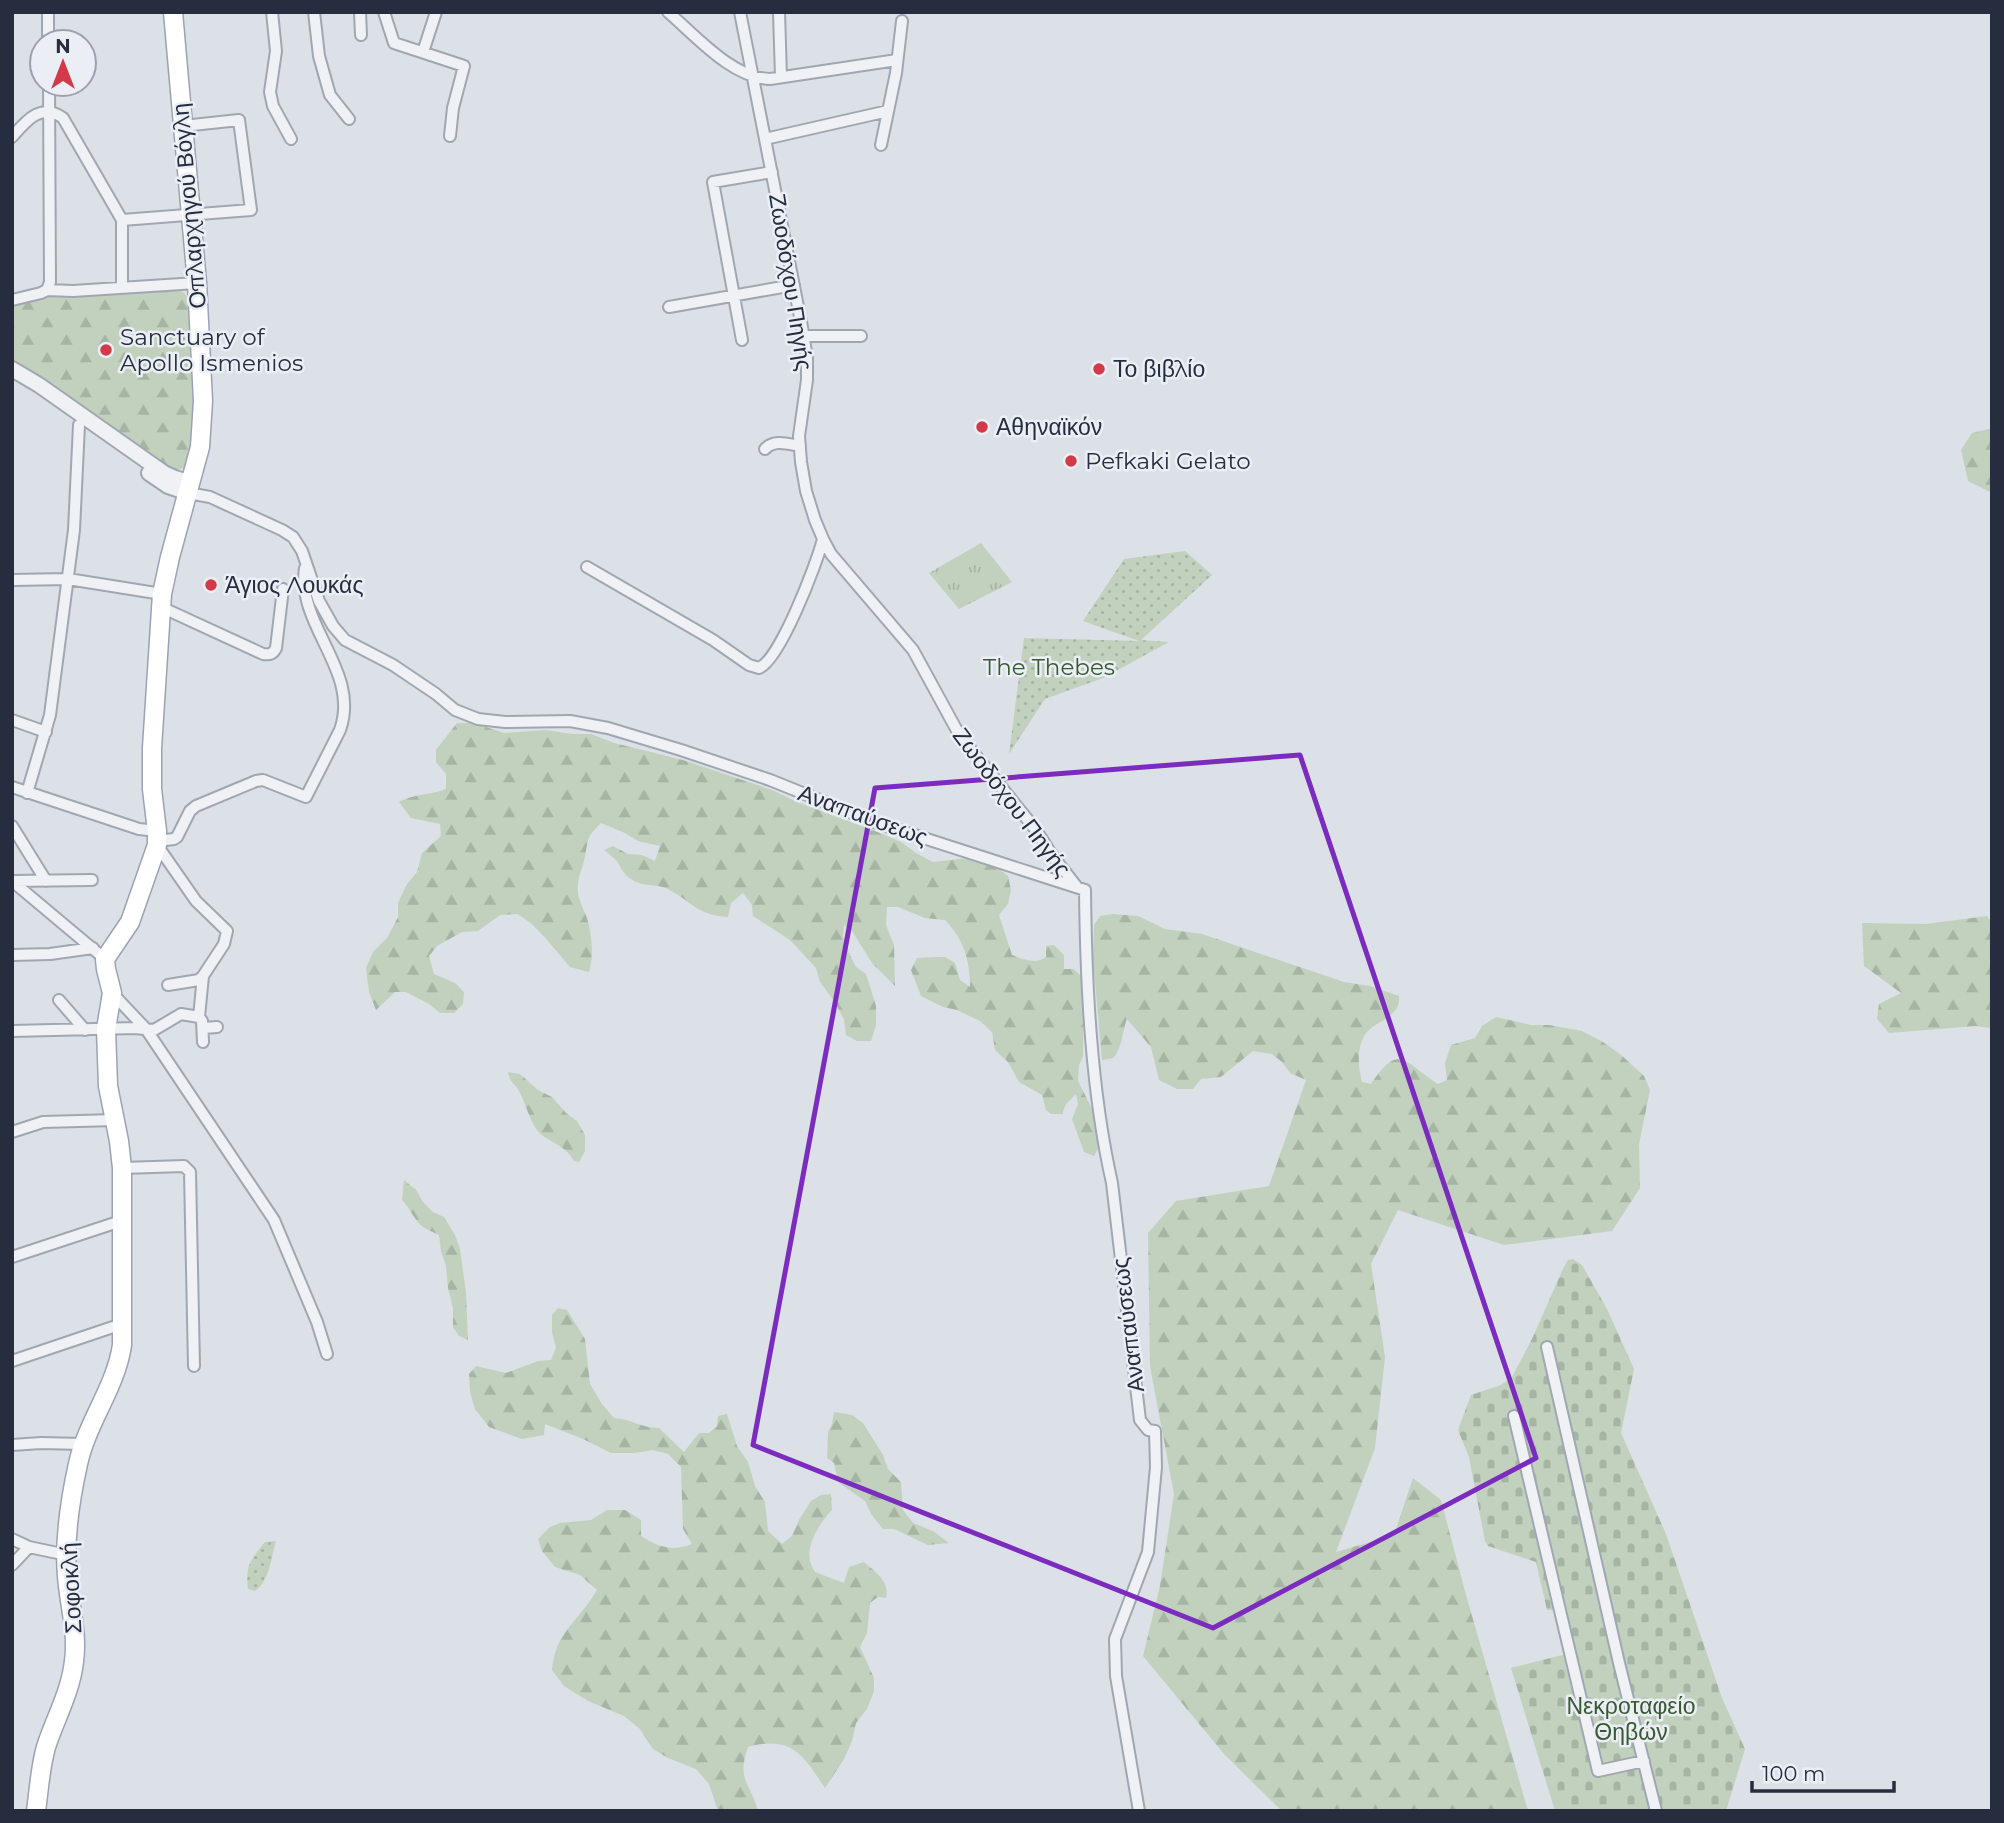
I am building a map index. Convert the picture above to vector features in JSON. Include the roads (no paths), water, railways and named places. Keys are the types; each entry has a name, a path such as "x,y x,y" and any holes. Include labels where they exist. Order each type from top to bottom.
{"main road":[{"name":"Οπλαρχηγού Βόγλη","path":"157,839 152,789 152,748 161,601 200,447 203,401 197,284 173,12"},
{"path":"99,954 130,922 146,880 157,839"},
{"name":"Σοφοκλή","path":"36,1811 45,1750 75,1660 75,1630 67,1581 66,1555 77,1466 83,1444 120,1361 123,1327 122,1168 108,1086 106,1029 112,993 99,954"}],"street":[{"path":"272,12 276,51 270,92 273,106 291,139"},
{"path":"314,12 319,56 330,95 349,119"},
{"path":"360,12 361,35"},
{"path":"384,12 394,43 464,66 453,108 450,136"},
{"path":"423,52 436,12"},
{"path":"668,12 727,63 753,77 770,79 897,60"},
{"name":"Ζωοδόχου Πηγής","path":"740,12 803,336 807,380 799,436 806,491 815,520 831,554 913,650 960,736 1030,822 1077,887"},
{"path":"779,12 781,77"},
{"path":"881,145 902,21"},
{"path":"47,290 51,268 50,98"},
{"path":"765,139 888,111"},
{"path":"12,137 33,116 50,112 63,118 122,220 122,288"},
{"path":"122,220 251,210 239,120 183,126"},
{"path":"742,340 713,182 772,172"},
{"path":"12,300 47,290 197,284"},
{"path":"669,307 794,285"},
{"path":"803,336 860,336"},
{"path":"12,369 40,385 76,419 74,530 68,579 50,715 27,793"},
{"path":"12,379 76,419 168,486 190,488"},
{"path":"765,449 776,443 800,446"},
{"name":"Αναπαύσεως","path":"190,488 293,537 302,551 319,601 333,626 345,640 393,665 455,710 478,719 505,722 570,721 608,728 770,780 877,823 1085,890 1097,1100 1112,1183 1140,1420 1148,1430 1155,1431 1156,1467 1148,1552 1115,1639 1116,1676 1139,1811"},
{"path":"587,567 713,640 749,665 759,668 765,666 772,656 799,606 823,539"},
{"path":"157,839 177,837 190,811 196,806 256,781 268,781 306,797 340,730 345,708 344,691 337,667 308,608 303,586 306,565"},
{"path":"12,580 68,579 161,601 269,655 273,654 276,648 283,589"},
{"path":"12,720 46,732"},
{"path":"12,787 139,829 157,839 196,901 227,931 224,944 199,980 169,985"},
{"path":"12,826 46,881"},
{"path":"1039,875 1050,869 1055,859"},
{"path":"12,881 92,880"},
{"path":"12,881 99,954"},
{"path":"12,955 99,954"},
{"path":"203,976 203,1042"},
{"path":"112,993 146,1029 274,1220 317,1322 327,1354"},
{"path":"59,1000 85,1030"},
{"path":"12,1031 135,1028 154,1030 181,1014 217,1027"},
{"path":"12,1132 43,1122 115,1120"},
{"path":"122,1168 184,1166 190,1172 194,1366"},
{"path":"12,1256 121,1220"},
{"path":"12,1361 113,1327 123,1327"},
{"path":"1547,1347 1616,1650 1656,1811"},
{"path":"1514,1416 1598,1771 1644,1761"},
{"path":"12,1445 83,1444"},
{"path":"12,1539 29,1547 66,1555"},
{"path":"12,1565 29,1547"}],"place":[{"name":"Sanctuary of Apollo Ismenios","path":"106,350"},
{"name":"Το βιβλίο","path":"1099,369"},
{"name":"Αθηναϊκόν","path":"982,427"},
{"name":"Pefkaki Gelato","path":"1071,461"},
{"name":"Άγιος Λουκάς","path":"211,585"}],"park label":[{"name":"The Thebes","path":"1049,667"},
{"name":"Νεκροταφείο Θηβών","path":"1631,1719"}]}
